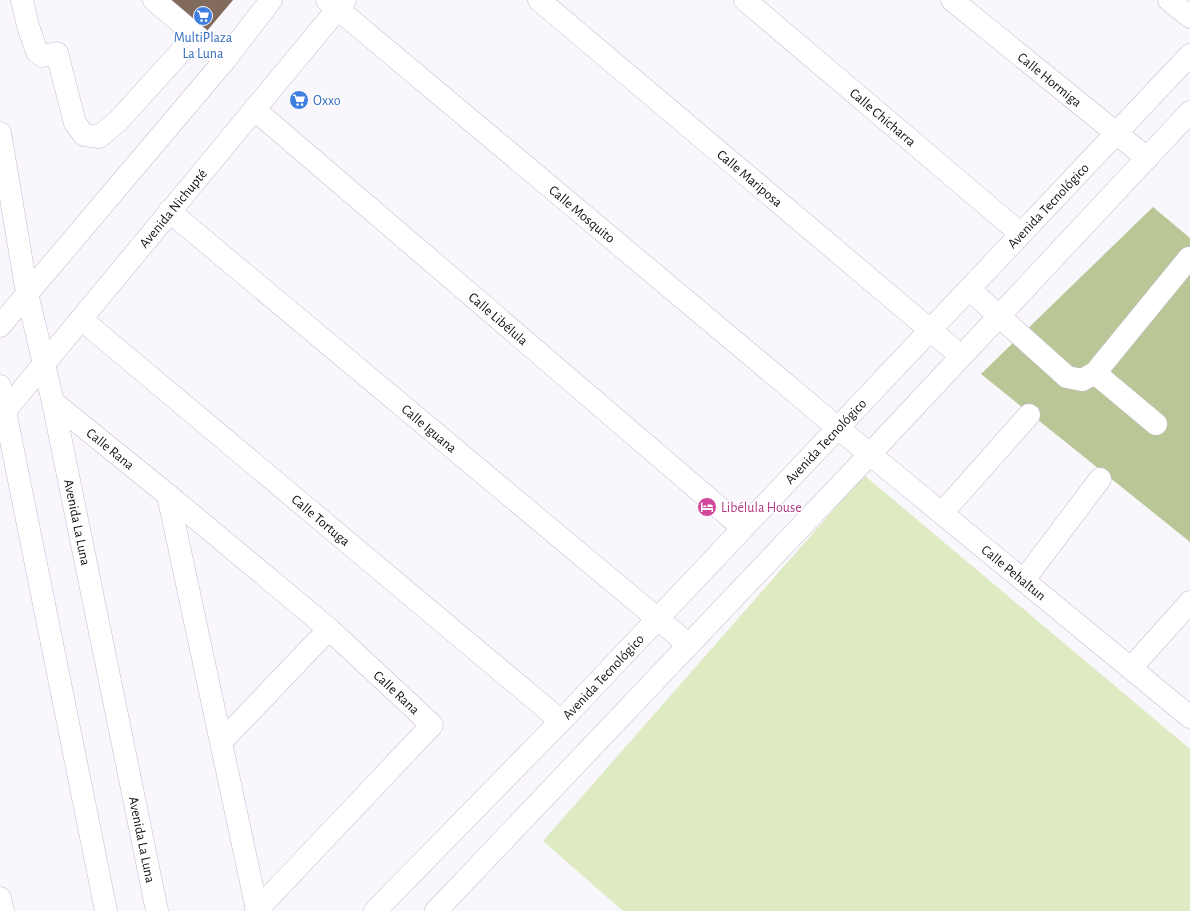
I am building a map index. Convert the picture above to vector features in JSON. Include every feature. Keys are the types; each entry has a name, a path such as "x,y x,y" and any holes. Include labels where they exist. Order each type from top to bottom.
{"street":[{"path":"22,0 28,26 37,52 43,56 57,53 75,124 84,135 100,137 119,120 195,36"},
{"path":"154,0 224,60"},
{"path":"0,326 224,60 271,0"},
{"name":"Calle Mariposa","path":"539,0 961,356"},
{"name":"Calle Chicharra","path":"745,0 1021,234"},
{"name":"Calle Hormiga","path":"952,0 1147,158"},
{"path":"1169,0 1190,17"},
{"name":"Avenida Nichupté","path":"2,414 254,108 336,3"},
{"name":"Calle Mosquito","path":"336,3 838,428"},
{"name":"Avenida Tecnológico","path":"375,911 561,721 1190,55"},
{"name":"Calle Libélula","path":"254,108 744,528"},
{"path":"436,911 870,454 1190,112"},
{"name":"Avenida La Luna","path":"0,134 27,293 54,402 157,911"},
{"name":"Calle Iguana","path":"170,211 689,645"},
{"path":"969,289 1067,377 1082,380 1095,373 1189,258"},
{"name":"Calle Tortuga","path":"81,319 561,721"},
{"path":"1095,373 1156,424"},
{"path":"0,386 2,414 106,911"},
{"name":"Calle Rana","path":"54,402 329,629 432,725 256,910"},
{"path":"942,513 1029,415"},
{"name":"Calle Pehaltun","path":"838,428 1190,717"},
{"path":"1024,580 1100,479"},
{"name":"Calle Rana","path":"168,495 222,741 256,910"},
{"path":"1131,668 1190,602"},
{"path":"222,741 329,629"},
{"path":"0,898 3,911"}],"green space":[{"path":"1153,207 1190,238 1190,542 981,374"},
{"path":"864,475 1190,749 1190,911 623,911 543,841"}],"building":[{"name":"MultiPlaza La Luna","path":"168,0 233,0 206,32"}],"place":[{"name":"MultiPlaza La Luna","path":"203,16"},
{"name":"Oxxo","path":"299,100"},
{"name":"Libélula House","path":"707,507"}]}
